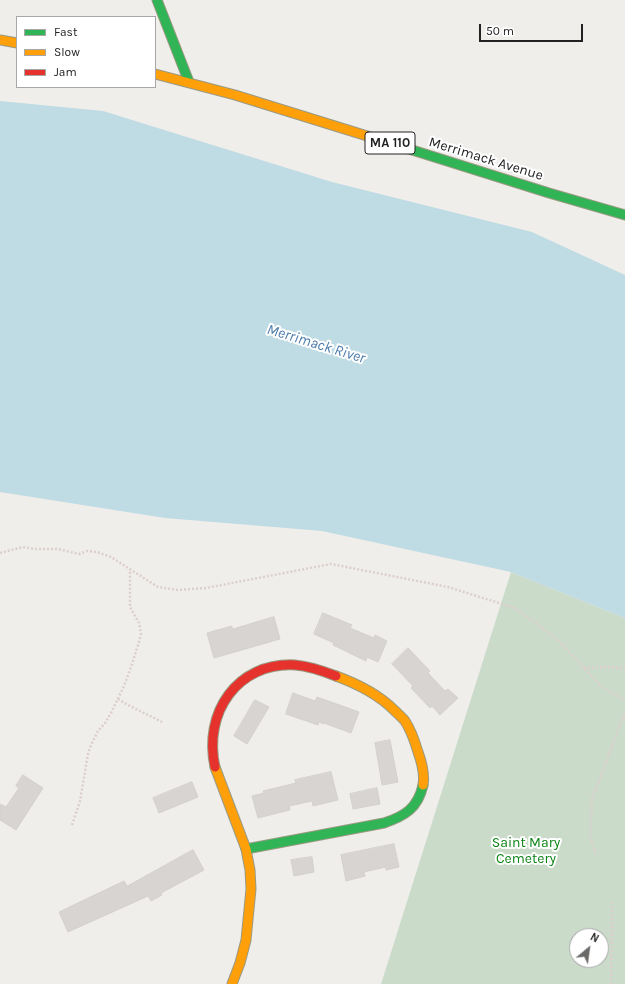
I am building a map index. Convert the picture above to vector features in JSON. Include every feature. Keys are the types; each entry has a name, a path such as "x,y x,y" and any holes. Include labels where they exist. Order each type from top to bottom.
{"street":[{"path":"157,0 189,82"},
{"path":"0,40 16,43"},
{"name":"Merrimack Avenue","path":"156,74 235,95 549,193 625,215"},
{"path":"232,984 240,963 246,940 251,889 250,870 246,850 214,766 212,753 212,739 217,716 224,702 243,680 255,673 270,667 287,665 304,666 339,677 366,688 381,698 403,719 417,748 422,765 424,781 420,797 411,810 398,819 384,823 246,850"}],"path":[{"path":"0,553 23,547 35,549 58,549 79,554 87,551 97,552 111,557 158,587 178,590 206,588 331,564 448,587 515,608 557,639 603,688 625,700"},
{"path":"72,825 80,801 88,754 91,745 118,699 132,664 141,634 139,623 130,607 130,569"},
{"path":"583,668 610,667 625,669"},
{"path":"118,699 162,722"},
{"path":"596,854 590,838 592,800 625,712"},
{"path":"611,984 612,900"}],"green space":[{"name":"Saint Mary Cemetery","path":"511,572 625,618 625,984 381,984"}],"water":[{"name":"Merrimack River","path":"0,101 103,111 332,182 532,232 625,275 625,618 511,572 322,531 165,518 0,492"}],"building":[{"path":"323,613 352,625 350,628 374,638 375,635 387,641 378,662 367,657 366,661 333,645 334,643 314,634"},
{"path":"274,617 280,639 214,658 207,633 232,626 232,629"},
{"path":"408,648 430,671 428,673 445,691 448,689 458,698 440,715 432,706 430,708 411,688 413,686 392,664"},
{"path":"293,693 315,701 317,697 359,712 351,733 324,723 319,722 318,725 286,714"},
{"path":"255,700 269,707 247,744 234,736"},
{"path":"390,740 398,782 382,785 375,743"},
{"path":"331,772 338,800 313,806 312,801 289,806 290,810 258,818 252,796 264,793 263,791 296,783 295,780"},
{"path":"23,775 43,788 16,830 0,820 0,804 6,807 19,788 16,786"},
{"path":"192,782 198,797 159,813 153,798"},
{"path":"377,788 380,804 353,809 350,794"},
{"path":"394,844 399,867 386,870 386,867 364,872 365,876 346,881 341,855"},
{"path":"193,850 204,870 161,893 162,895 151,901 148,896 68,932 59,912 124,881 127,886"},
{"path":"312,857 314,872 294,876 291,860"}],"traffic: fast":[{"path":"157,0 189,82"},
{"path":"393,144 549,193 625,215"},
{"path":"246,849 384,823 410,810 418,800 423,785"}],"traffic: slow":[{"path":"0,40 16,43"},
{"path":"156,74 235,95 393,144"},
{"path":"336,676 352,682 374,694 388,704 405,721 413,736 421,760 424,781 423,785"},
{"path":"215,767 246,849 250,870 251,889 246,940 240,963 232,984"}],"traffic: jam":[{"path":"215,767 213,747 214,728 220,710 229,695 241,682 256,672 274,666 295,665 311,668 336,676"}]}
